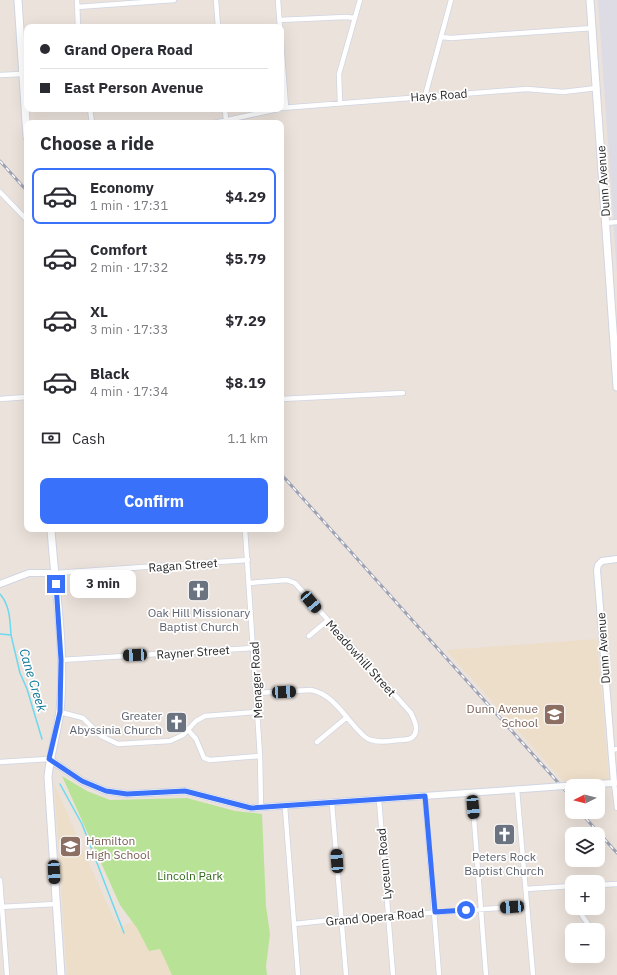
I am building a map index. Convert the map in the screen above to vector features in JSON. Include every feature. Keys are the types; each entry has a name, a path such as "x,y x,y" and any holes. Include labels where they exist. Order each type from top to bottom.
{"main road":[{"path":"18,0 24,99"},
{"name":"Dunn Avenue","path":"590,0 617,387"},
{"path":"51,532 61,660 60,712 49,759 48,777 61,975"}],"street":[{"path":"76,0 78,24"},
{"path":"77,7 174,0"},
{"path":"216,0 218,24"},
{"path":"278,0 280,24"},
{"path":"340,103 339,74 360,0"},
{"path":"425,96 451,0"},
{"path":"279,20 346,17 355,18"},
{"path":"441,37 452,38 593,28"},
{"path":"0,75 22,74"},
{"name":"Hays Road","path":"284,108 425,96 527,90 563,92 597,88"},
{"path":"230,120 265,112"},
{"path":"0,192 24,217"},
{"path":"606,223 617,222"},
{"path":"284,399 403,393"},
{"path":"0,399 24,397"},
{"name":"Menager Road","path":"245,532 254,648 260,756 261,808"},
{"name":"Dunn Avenue","path":"617,559 602,561 598,565 614,749 617,808"},
{"name":"Ragan Street","path":"0,584 30,574 248,560"},
{"name":"Meadowhill Street","path":"249,583 287,580 295,583 327,621 411,713 416,722 414,735 410,739 377,742 369,740 346,718"},
{"path":"309,636 327,621"},
{"name":"Rayner Street","path":"61,660 254,648"},
{"path":"256,693 311,690 320,692 330,697 346,718 317,742"},
{"path":"60,712 83,718 101,736 118,744 176,740 189,731 196,721 205,716 257,712"},
{"path":"189,731 196,739 204,758 210,760 260,756"},
{"path":"0,762 49,759 82,781 106,791 127,794 185,791 251,808 332,804 565,786"},
{"path":"605,784 616,783"},
{"path":"517,790 533,975"},
{"path":"472,793 486,975"},
{"path":"425,796 439,975"},
{"name":"Lyceum Road","path":"379,800 393,975"},
{"path":"332,804 346,975"},
{"path":"285,807 298,975"},
{"path":"0,880 7,975"},
{"path":"605,885 617,884"},
{"path":"526,889 565,886"},
{"path":"1,907 56,904"},
{"name":"Grand Opera Road","path":"294,924 481,908 528,906"}],"shaded area":[{"path":"598,0 617,0 617,273"},
{"name":"Dunn Avenue School","path":"597,639 609,780 565,779 565,783 446,650"},
{"name":"Hamilton High School","path":"54,783 110,911 119,927 133,922 160,948 172,975 67,975"}],"green space":[{"name":"Lincoln Park","path":"62,776 87,791 110,800 187,798 235,811 262,814 266,906 270,934 266,966 267,975 172,975 160,949 149,951 137,928 120,905"}],"waterway":[{"path":"0,594 8,608 11,635"},
{"name":"Cane Creek","path":"0,634 11,635 20,673 27,689 42,739"},
{"name":"Cane Creek","path":"60,784 82,824 124,933"}],"railway":[{"path":"0,161 24,188"},
{"path":"284,477 565,790"},
{"path":"586,819 617,853"}],"place":[{"name":"Oak Hill Missionary Baptist Church","path":"199,591"},
{"name":"Dunn Avenue School","path":"554,715"},
{"name":"Greater Abyssinia Church","path":"177,722"},
{"name":"Peters Rock Baptist Church","path":"504,835"},
{"name":"Hamilton High School","path":"70,847"}],"route":[{"path":"56,584 61,660 60,712 49,759 82,781 106,791 127,794 160,791 194,792 251,808 332,804 425,796 435,912 466,910"}]}
